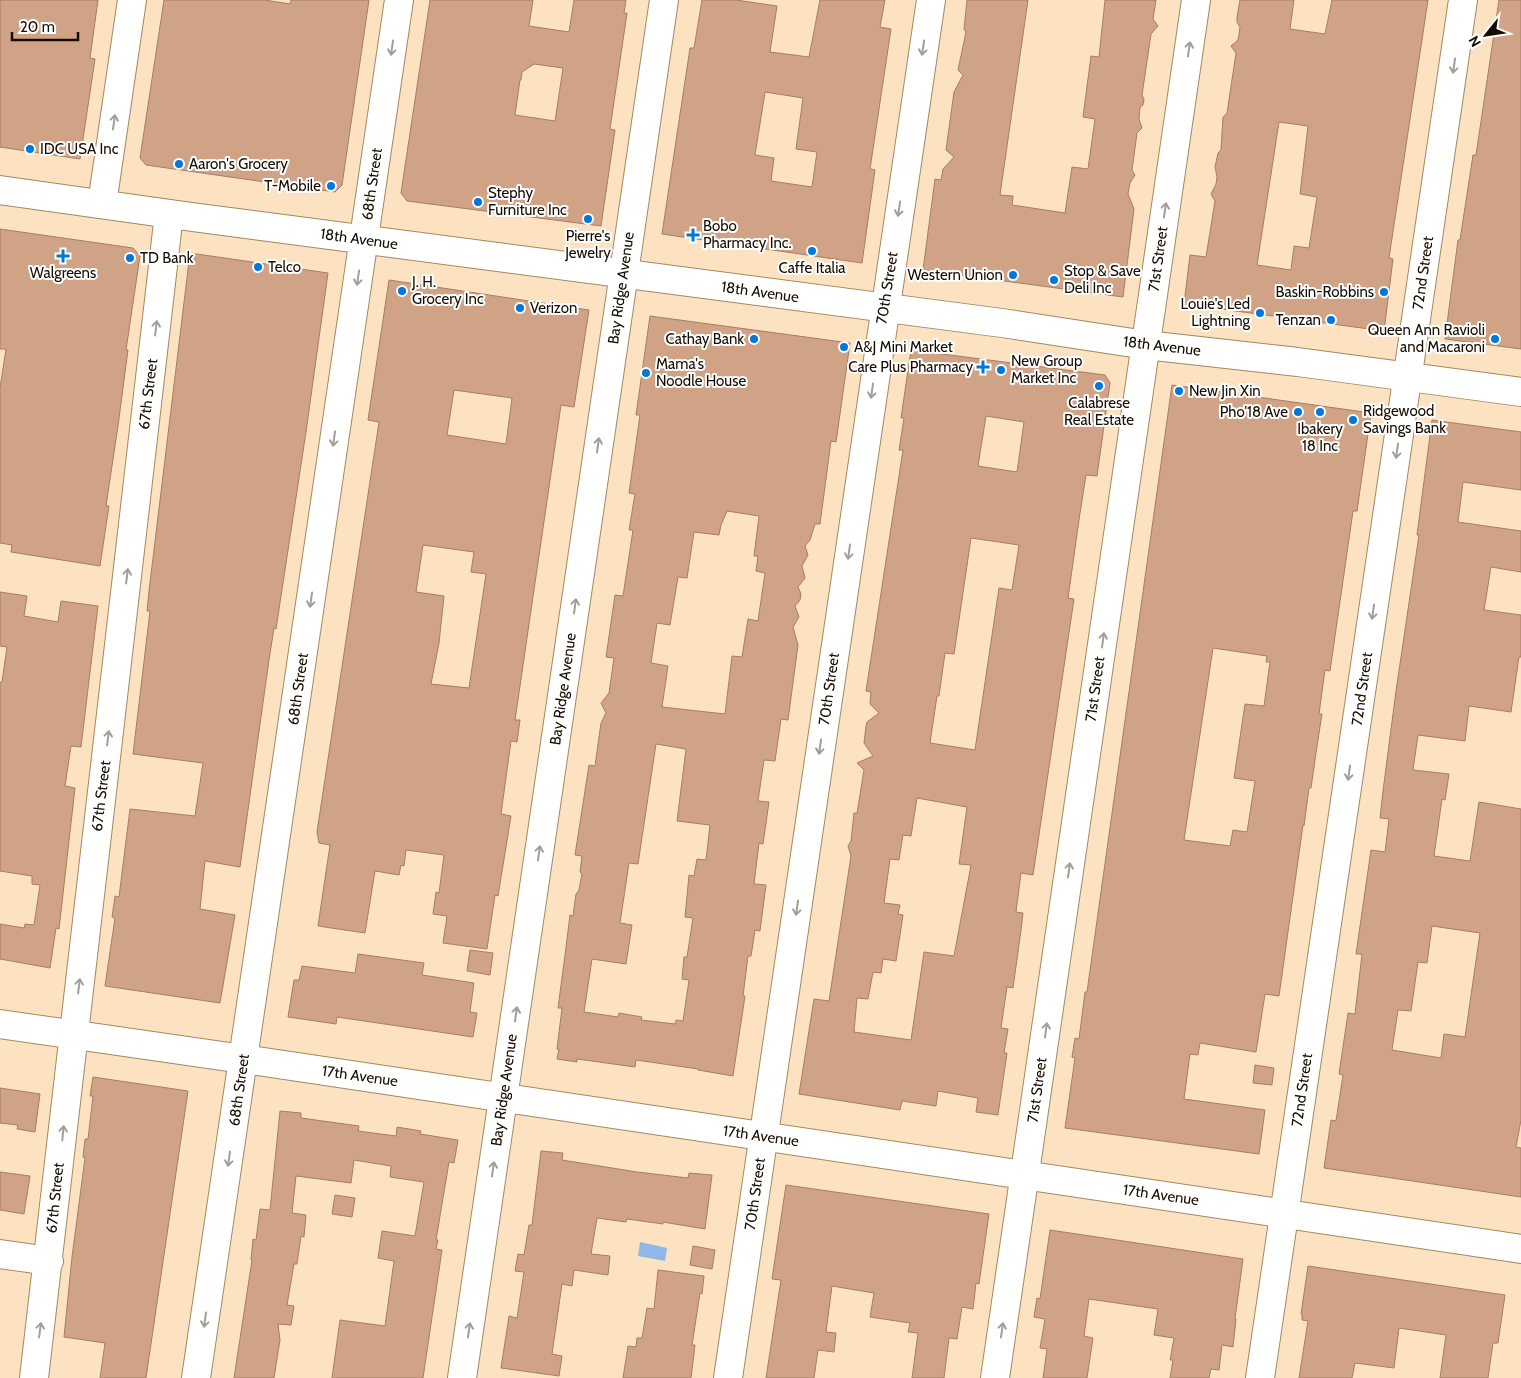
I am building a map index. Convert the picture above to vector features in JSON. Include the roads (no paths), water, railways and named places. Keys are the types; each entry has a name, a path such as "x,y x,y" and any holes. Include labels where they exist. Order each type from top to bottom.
{"street":[{"path":"102,204 132,0"},
{"name":"68th Street","path":"196,1378 399,0"},
{"name":"Bay Ridge Avenue","path":"462,1378 664,0"},
{"name":"70th Street","path":"728,1378 884,308 931,0"},
{"name":"71st Street","path":"994,1378 1196,0"},
{"name":"72nd Street","path":"1260,1378 1463,0"},
{"name":"18th Avenue","path":"0,190 169,214 1002,323 1146,345 1298,362 1521,392"},
{"name":"67th Street","path":"34,1378 169,214"},
{"name":"17th Avenue","path":"0,1024 504,1097 1521,1249"},
{"path":"0,1254 49,1261"}],"water":[{"path":"640,1242 667,1248 665,1261 638,1256"}],"place":[{"name":"IDC USA Inc","path":"30,149"},
{"name":"Aaron's Grocery","path":"179,164"},
{"name":"T-Mobile","path":"331,186"},
{"name":"Stephy Furniture Inc","path":"478,202"},
{"name":"Pierre's Jewelry","path":"588,219"},
{"name":"Bobo Pharmacy Inc.","path":"693,235"},
{"name":"Caffe Italia","path":"812,251"},
{"name":"Walgreens","path":"63,256"},
{"name":"TD Bank","path":"130,258"},
{"name":"Telco","path":"258,267"},
{"name":"Western Union","path":"1013,275"},
{"name":"Stop & Save Deli Inc","path":"1054,280"},
{"name":"J. H. Grocery Inc","path":"402,291"},
{"name":"Baskin-Robbins","path":"1384,292"},
{"name":"Verizon","path":"520,308"},
{"name":"Louie's Led Lightning","path":"1260,313"},
{"name":"Tenzan","path":"1331,320"},
{"name":"Cathay Bank","path":"754,339"},
{"name":"Queen Ann Ravioli and Macaroni","path":"1495,339"},
{"name":"A&J Mini Market","path":"844,347"},
{"name":"Care Plus Pharmacy","path":"983,367"},
{"name":"New Group Market Inc","path":"1001,370"},
{"name":"Mama's Noodle House","path":"646,373"},
{"name":"Calabrese Real Estate","path":"1099,386"},
{"name":"New Jin Xin","path":"1179,391"},
{"name":"Pho'18 Ave","path":"1298,412"},
{"name":"Ibakery 18 Inc","path":"1320,412"},
{"name":"Ridgewood Savings Bank","path":"1353,420"}]}
